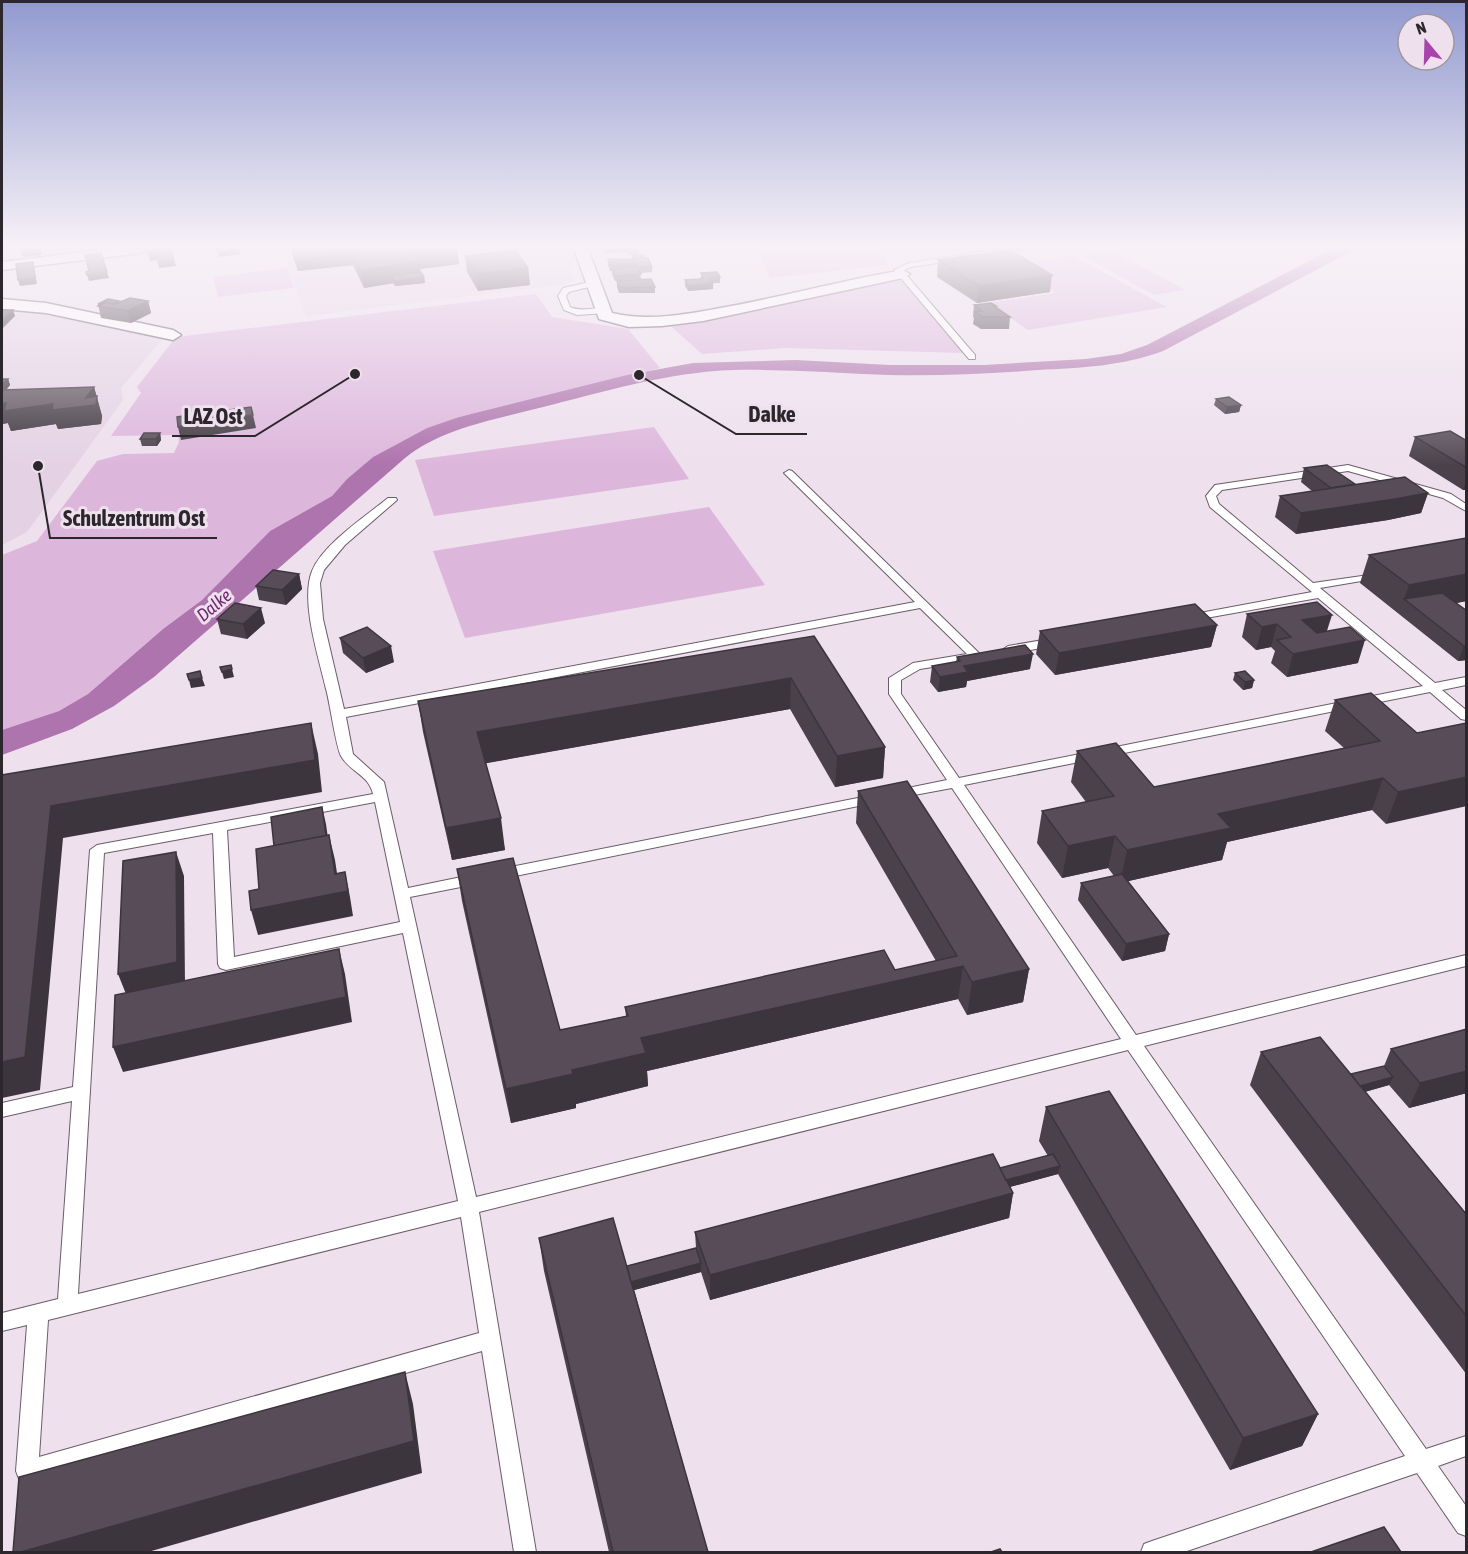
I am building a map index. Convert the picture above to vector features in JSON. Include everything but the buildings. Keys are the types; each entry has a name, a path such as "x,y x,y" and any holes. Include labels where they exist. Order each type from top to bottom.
{"street":[{"path":"110,322 173,335"},
{"path":"634,322 657,322"}],"lane":[{"path":"943,322 972,357"},
{"path":"1467,508 1447,496 1348,468 1219,487 1211,496 1214,505 1467,716"},
{"path":"789,473 976,656"},
{"path":"392,500 332,553 318,571 314,591 320,632 347,755 376,782 402,894 469,1207 525,1552"},
{"path":"1172,621 1396,572"},
{"path":"339,714 923,604"},
{"path":"1068,639 917,666 896,678 895,694 1133,1044 1467,1525"},
{"path":"402,894 1467,681"},
{"path":"67,1306 97,850 380,798"},
{"path":"220,827 226,964 409,926"},
{"path":"2,1322 1467,960"},
{"path":"2,1110 81,1092"},
{"path":"38,1313 27,1471 491,1339"},
{"path":"1152,1552 1467,1446"}],"shaded area":[{"path":"2,322 99,322 166,335 121,388 123,400 27,532 2,545"},
{"path":"306,322 581,322 628,329 660,368 459,417 427,428 373,457 347,479 332,496 270,531 202,600 163,629 88,694 59,711 2,730 2,555 37,541 97,461 123,454 174,453 179,442 178,435 111,436 141,393 137,387 176,337"},
{"path":"938,322 965,353 785,348 702,354 667,323"},
{"path":"1015,322 1079,322 1028,330"},
{"path":"654,427 689,479 434,516 415,460"},
{"path":"709,507 765,585 465,638 433,551"}],"water":[{"path":"1192,322 1219,322 1163,351 1117,363 1001,373 944,375 773,370 709,372 636,384 486,421 452,432 435,439 405,458 154,677 114,706 72,729 2,755 2,730 59,711 88,694 163,629 202,600 270,531 332,496 347,479 373,457 427,428 459,417 627,375 693,363 796,360 890,365 984,365 1086,359 1121,354 1147,345"}],"place":[{"name":"LAZ Ost","path":"355,374"},
{"name":"Dalke","path":"639,375"},
{"name":"Schulzentrum Ost","path":"38,466"}]}
